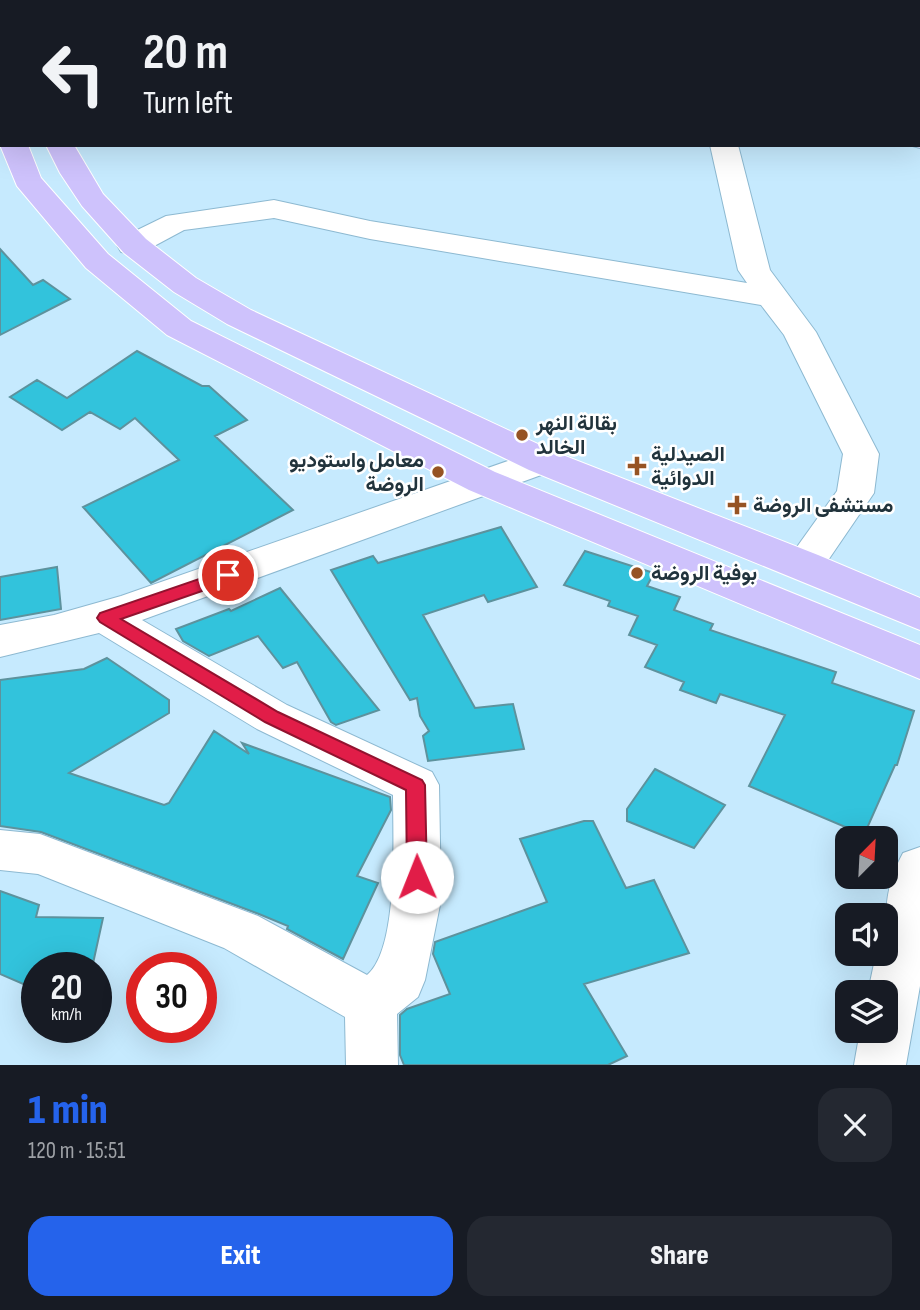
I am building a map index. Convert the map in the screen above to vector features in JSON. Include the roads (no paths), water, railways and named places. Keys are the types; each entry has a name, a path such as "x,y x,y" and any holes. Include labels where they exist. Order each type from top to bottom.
{"main road":[{"path":"15,147 27,180 97,261 179,328 482,481 920,663"},
{"path":"61,147 76,176 132,245 196,294 542,461 803,565 920,615"}],"street":[{"path":"724,147 754,270 771,297 799,332 861,454 855,493 803,565"},
{"path":"132,245 177,222 274,209 370,230 771,297"},
{"path":"0,641 106,618 542,461"},
{"path":"106,618 272,717 416,785 417,900 400,980 371,1004"},
{"path":"0,850 40,854 242,932 371,1004"},
{"path":"880,1065 918,874"},
{"path":"371,1004 372,1065"}],"place":[{"name":"بقالة النهر الخالد","path":"522,435"},
{"name":"الصيدلية الدوائية","path":"637,466"},
{"name":"معامل واستوديو الروضة","path":"438,472"},
{"name":"مستشفى الروضة","path":"737,505"},
{"name":"بوفية الروضة","path":"637,573"}]}
